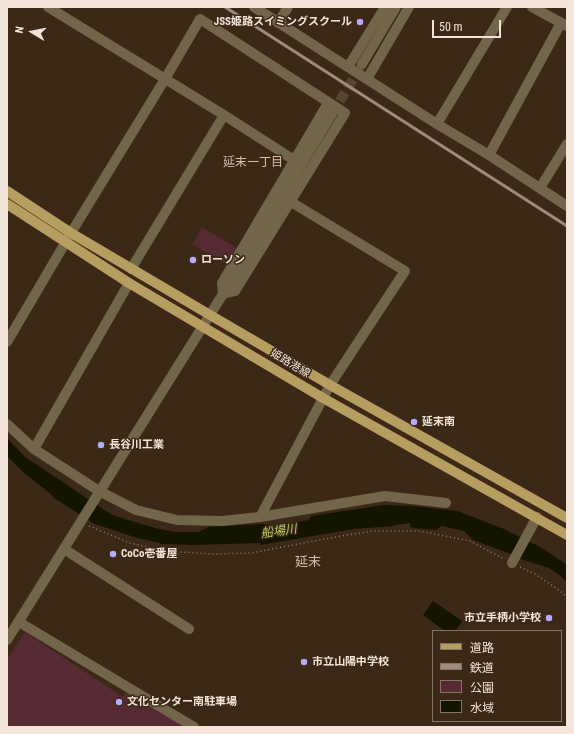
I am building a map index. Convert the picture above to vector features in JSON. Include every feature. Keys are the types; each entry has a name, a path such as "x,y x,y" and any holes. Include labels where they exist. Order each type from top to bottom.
{"main road":[{"name":"姫路港線","path":"7,191 71,233 330,386 567,518"},
{"name":"姫路港線","path":"7,204 130,283 323,398 567,535"}],"street":[{"path":"48,7 224,115 294,160"},
{"path":"254,7 567,206"},
{"path":"278,23 288,7"},
{"path":"348,67 385,7"},
{"path":"362,64 396,7"},
{"path":"367,79 409,7"},
{"path":"437,124 507,7"},
{"path":"489,155 564,24 532,7"},
{"path":"7,342 200,19 345,113 235,291 223,294"},
{"path":"223,294 222,283 328,103"},
{"path":"7,640 223,294 332,114"},
{"path":"131,269 224,115"},
{"path":"540,188 567,144"},
{"path":"260,517 330,386 405,271 291,202"},
{"path":"34,449 130,283"},
{"path":"7,424 34,449 99,491 136,510 177,520 222,521 260,517 385,496 446,503"},
{"path":"512,563 537,517"},
{"path":"64,549 189,629"},
{"path":"19,622 194,727"}],"path":[{"path":"80,522 130,543 163,551 214,554 251,553 374,531 420,531 470,542 535,574 567,597"}],"green space":[{"path":"202,227 237,248 227,265 192,244"},
{"path":"25,632 123,697 126,692 130,693 186,727 7,727 7,659"}],"water":[{"name":"船場川","path":"7,438 25,457 112,515 155,528 175,532 198,532 209,527 263,524 274,526 309,520 311,516 384,505 413,506 457,511 504,529 544,549 567,565 567,582 549,568 511,556 511,554 473,540 464,531 442,526 437,530 414,528 410,527 410,523 394,526 354,529 260,545 260,543 193,545 163,544 134,537 95,524 54,498 24,473 7,456"},
{"path":"433,601 462,621 456,630 444,630 423,615"}],"tunnel":[{"path":"332,114 361,66"}],"railway":[{"path":"225,7 567,226"}],"place":[{"name":"JSS姫路スイミングスクール","path":"360,22"},
{"name":"ローソン","path":"193,260"},
{"name":"延末南","path":"414,422"},
{"name":"長谷川工業","path":"101,445"},
{"name":"CoCo壱番屋","path":"113,554"},
{"name":"市立手柄小学校","path":"549,618"},
{"name":"市立山陽中学校","path":"304,662"},
{"name":"文化センター南駐車場","path":"119,702"}],"district":[{"name":"延末一丁目","path":"253,163"},
{"name":"延末","path":"308,563"}]}
